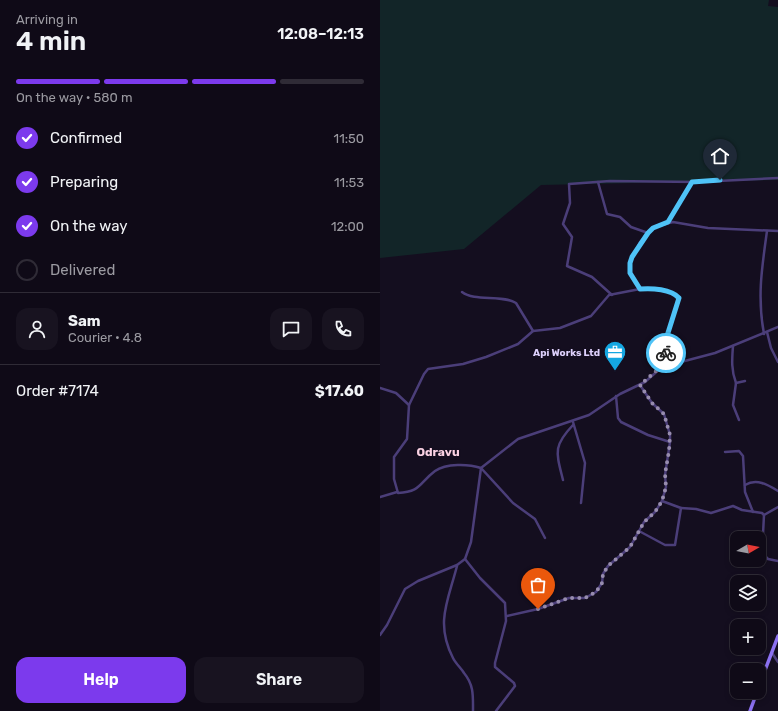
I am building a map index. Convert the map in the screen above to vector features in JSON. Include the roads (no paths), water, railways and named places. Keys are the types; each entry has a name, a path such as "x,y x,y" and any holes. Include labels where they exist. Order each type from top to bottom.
{"main road":[{"path":"766,667 778,636"},
{"path":"750,711 754,699"}],"street":[{"path":"612,294 596,279 568,268 567,265 573,239 563,224 570,203 569,184 598,182 692,182 778,178"},
{"path":"598,182 607,214 620,218 631,227 648,233"},
{"path":"668,222 692,182"},
{"path":"640,289 630,273 630,263 636,249 653,228 668,222 686,223 708,228 778,231"},
{"path":"764,334 760,317 760,281 767,231"},
{"path":"397,492 394,479 394,457 407,439 409,404 428,369 463,364 486,357 518,344 533,331 560,328 591,316 607,296 640,289 656,289 676,295 679,298 665,344 668,365"},
{"path":"462,292 469,296 513,301 519,305 533,331"},
{"path":"380,634 387,625 399,597 405,589 418,581 457,565 465,559 471,542 481,468 521,437 573,423 589,415 616,396 640,385 656,371 668,365 715,353 764,334 778,326"},
{"path":"768,332 771,348 778,362"},
{"path":"733,346 732,364 736,383 734,405 739,420"},
{"path":"736,383 745,381"},
{"path":"507,616 538,609 569,598 583,599 593,594 602,583 603,574 608,566 630,547 644,522 655,512 662,501 666,487 665,474 670,435 664,414 652,403 640,385"},
{"path":"380,388 396,393 409,404"},
{"path":"616,396 618,418 621,422 648,435 670,442"},
{"path":"563,480 558,460 559,443 573,423"},
{"path":"573,423 585,463 581,503"},
{"path":"725,452 739,451 743,456 746,497 753,512"},
{"path":"380,497 397,492 417,489 441,468 468,465 481,468 513,503 535,520 545,538"},
{"path":"745,485 750,482 763,482 778,491"},
{"path":"662,501 681,508 696,509 711,513 732,506 764,515 778,507"},
{"path":"639,531 665,545 674,545 681,508"},
{"path":"764,515 762,553 768,559 778,561"},
{"path":"465,559 480,578 503,599 507,608 507,616 495,663 496,667 514,683 515,686 496,711"},
{"path":"457,565 444,609 443,622 445,638 453,660 467,676 472,688 473,711"},
{"path":"771,653 778,662"}],"place":[{"name":"Api Works Ltd","path":"615,372"}],"district":[{"name":"Odravu","path":"438,452"}]}
